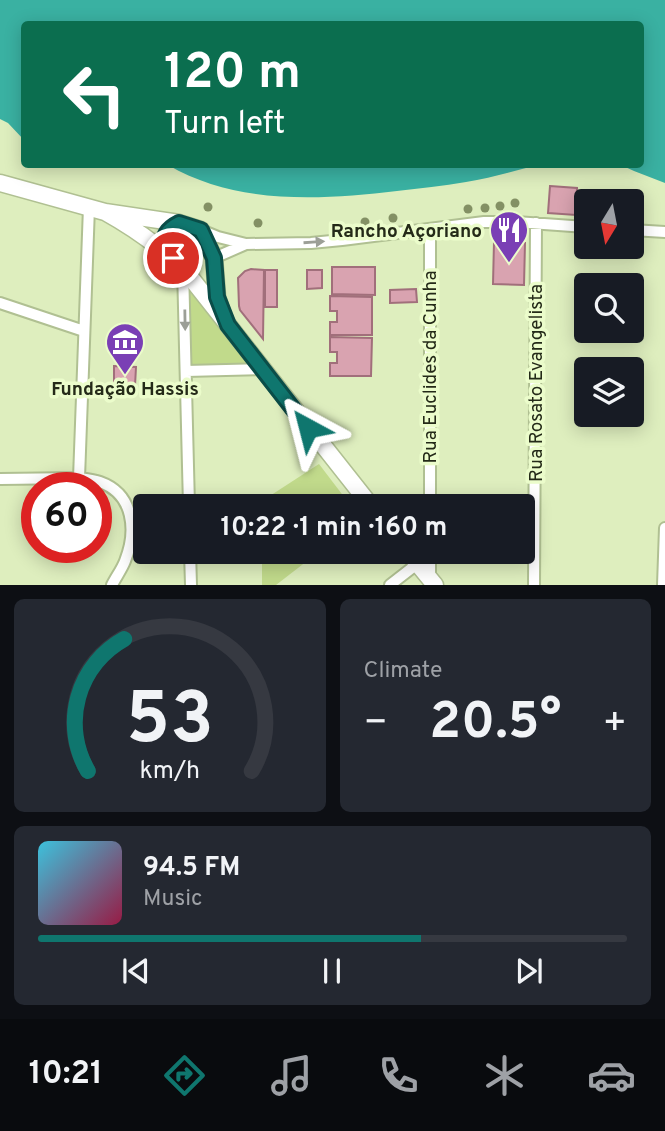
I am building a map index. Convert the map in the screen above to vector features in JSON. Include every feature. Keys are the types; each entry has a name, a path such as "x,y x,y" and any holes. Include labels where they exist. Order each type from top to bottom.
{"main road":[{"path":"0,183 97,209 179,223 201,230 214,258 217,297 228,325"},
{"path":"97,209 138,231 184,268 361,494"},
{"path":"162,249 168,229 179,223"},
{"path":"184,268 207,264 214,258"},
{"path":"417,564 432,581"}],"street":[{"path":"79,472 84,331 97,209"},
{"path":"201,230 246,244 311,243 499,222 574,226"},
{"name":"Rua Rosato Evangelista","path":"534,585 536,223"},
{"name":"Rua Euclides da Cunha","path":"429,229 430,494"},
{"path":"644,231 665,232"},
{"path":"214,258 246,244"},
{"path":"184,268 189,494"},
{"path":"0,303 84,331"},
{"path":"186,372 261,369"},
{"path":"0,479 21,479"},
{"path":"111,585 125,562 131,541 132,520 127,503 112,488"},
{"path":"663,585 665,528"},
{"path":"190,564 191,585"},
{"path":"390,585 407,564"}],"green space":[{"path":"187,279 255,366 190,368"},
{"path":"319,464 342,494 273,494"},
{"path":"262,564 303,564 276,585 262,585"}],"water":[{"path":"0,0 665,0 665,183 628,168 644,168 644,21 21,21 21,137 8,123 0,119"},
{"path":"174,168 526,168 449,185 309,197 250,193 194,178"}],"building":[{"path":"550,186 577,188 574,189 574,215 548,213"},
{"name":"Rancho Açoriano","path":"494,242 525,243 524,285 493,284"},
{"path":"332,267 375,267 375,295 332,294"},
{"path":"251,269 264,270 263,339 239,306 238,278"},
{"path":"265,270 277,270 277,307 265,307"},
{"path":"307,270 322,270 322,288 307,289"},
{"path":"416,289 417,302 390,303 390,290"},
{"path":"330,296 372,297 372,335 330,335 330,322 337,322 337,311 330,311"},
{"path":"330,337 372,338 371,376 330,376 330,363 337,363 337,352 330,352"},
{"name":"Fundação Hassis","path":"114,366 136,367 135,386 114,386"}],"place":[{"name":"Rancho Açoriano","path":"509,264"},
{"name":"Fundação Hassis","path":"125,376"}],"route":[{"path":"173,258 162,249 168,229 179,223 201,230 214,258 217,297 228,325 308,428"}]}
